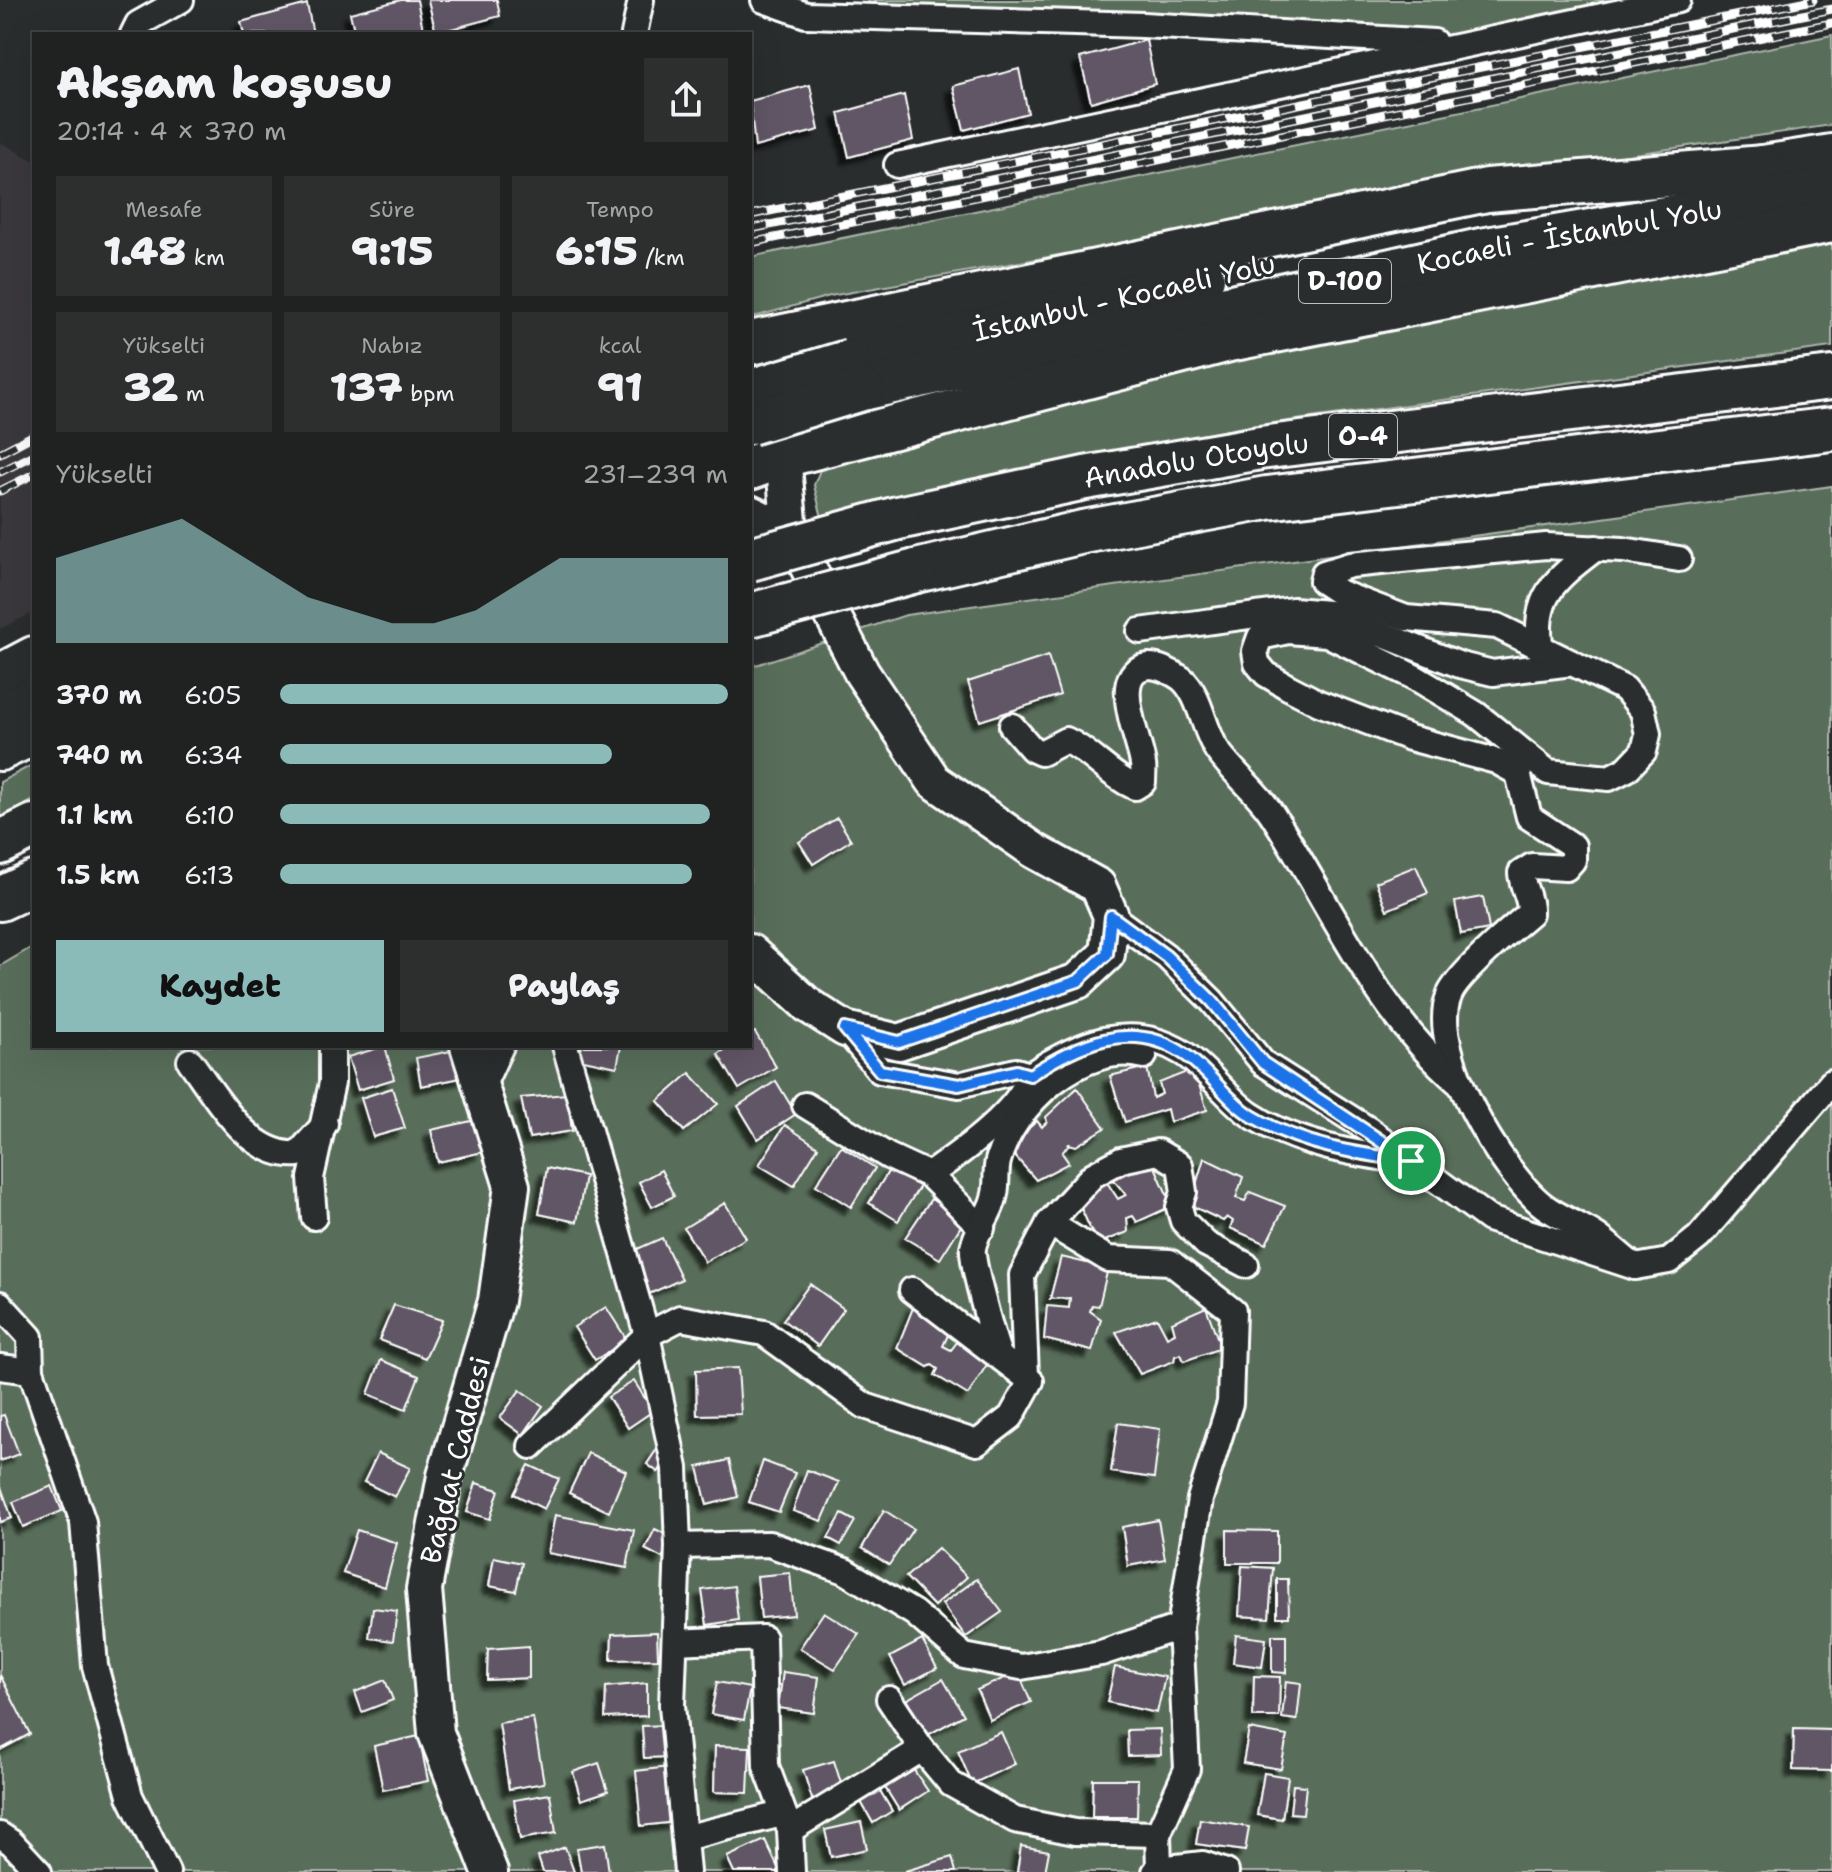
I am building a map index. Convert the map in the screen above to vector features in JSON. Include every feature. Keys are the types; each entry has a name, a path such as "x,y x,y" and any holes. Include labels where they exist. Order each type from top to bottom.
{"highway":[{"name":"İstanbul - Kocaeli Yolu","path":"752,391 856,375 1477,215 1832,156"},
{"path":"752,343 1487,190 1764,167"},
{"name":"Kocaeli - İstanbul Yolu","path":"752,422 856,375 1481,250 1832,189"},
{"path":"766,462 1229,340 1832,221"},
{"path":"752,353 775,372 786,424 766,462"},
{"name":"Anadolu Otoyolu","path":"752,558 898,518 1085,478 1260,448 1832,378"},
{"name":"Anadolu Otoyolu","path":"752,614 916,571 1083,532 1267,498 1832,429"},
{"path":"0,644 32,627"},
{"path":"0,676 32,659"},
{"path":"0,716 32,698"},
{"path":"0,749 32,734"},
{"path":"0,843 32,827"},
{"path":"0,899 32,884"}],"main road":[{"path":"752,954 809,1006 845,1029 899,1042 1078,981 1107,954 1111,916 1098,886 1035,851 934,781 862,673 790,532 766,462"},
{"path":"752,514 790,532"},
{"name":"Bağdat Caddesi","path":"469,1048 512,1186 496,1301 445,1476 424,1589 436,1733 490,1872"}],"street":[{"path":"134,32 138,24 181,0"},
{"path":"634,32 641,0"},
{"path":"764,0 806,15 1143,25 1470,44"},
{"path":"897,165 1678,0"},
{"path":"1635,1267 1598,1237 1542,1205 1507,1164 1473,1112 1459,1083 1447,1034 1447,999 1455,983 1530,913 1531,900 1522,883 1521,873 1532,866 1566,868 1573,860 1573,846 1529,817 1518,773 1496,761 1410,738 1319,703 1266,674 1257,663 1255,651 1260,637 1288,631 1327,634 1416,678 1476,714 1548,772 1609,778 1627,769 1644,751 1648,734 1643,711 1625,689 1497,626 1406,618 1340,593 1322,581 1324,573 1350,565 1407,558 1546,546 1596,548 1679,559"},
{"path":"1541,649 1538,630 1547,592 1596,548"},
{"path":"1140,631 1293,610 1328,613 1460,665 1493,673 1572,663"},
{"path":"1012,726 1032,749 1041,753 1066,740 1086,749 1116,779 1135,787 1143,782 1143,762 1128,709 1128,686 1139,670 1147,666 1161,668 1183,680 1194,696 1212,742 1270,811 1374,983 1434,1062 1459,1083"},
{"path":"1111,916 1166,956 1212,1001 1263,1063 1411,1161 1489,1219 1635,1267 1669,1261 1699,1237 1832,1082"},
{"path":"845,1029 880,1071 959,1085 1016,1071 1030,1075"},
{"path":"929,1175 967,1148 1026,1089 1030,1075 1071,1049 1122,1036 1158,1042 1185,1054 1251,1115 1298,1138 1355,1154 1411,1161"},
{"path":"314,1217 311,1178 332,1083 332,1048"},
{"path":"482,1087 500,1048"},
{"path":"566,1048 647,1335 675,1468 678,1546 672,1705 687,1872"},
{"path":"999,1355 973,1249 995,1196 998,1162 1010,1131 1035,1095 1056,1077 1101,1058 1132,1053 1144,1056"},
{"path":"190,1061 256,1142 280,1155 298,1154 325,1124"},
{"path":"805,1105 888,1156 929,1175 982,1228"},
{"path":"1026,1377 1022,1275 1049,1223 1093,1175 1121,1160 1158,1152 1180,1165 1184,1192 1179,1207 1183,1221 1206,1244 1246,1265"},
{"path":"1049,1223 1108,1259 1170,1262 1233,1311 1230,1403 1200,1499 1180,1627 1187,1769 1158,1834 1157,1870 1203,1864 1226,1872"},
{"path":"531,1446 647,1335 680,1318 764,1333 865,1406 977,1443 1011,1417 1031,1381 912,1290"},
{"path":"0,1304 30,1337 31,1371 83,1522 95,1666 102,1695 130,1796 167,1872"},
{"path":"0,1367 31,1371"},
{"path":"678,1546 769,1544 832,1567 914,1613 964,1656 1021,1667 1101,1653 1180,1627"},
{"path":"675,1642 763,1638 766,1766 786,1822 792,1872"},
{"path":"889,1699 922,1749 951,1784 1015,1820 1075,1832 1158,1834"},
{"path":"684,1838 786,1822 922,1749"},
{"path":"0,1835 39,1872"}],"shaded area":[{"path":"0,142 32,160 32,613 0,629"}],"green space":[{"path":"868,0 1635,0 1454,38 870,12"},
{"path":"1832,35 1832,125 1566,164 830,296 752,317 752,257"},
{"path":"1832,232 1832,347 1244,427 1017,470 822,518 814,485 822,465 1239,348"},
{"path":"1832,486 1832,1872 0,1872 0,966 32,947 32,1048 752,1048 752,666 906,615"},
{"path":"32,765 32,801 0,817 0,782"}],"building":[{"path":"401,0 417,0 424,32 355,32 350,13"},
{"path":"428,0 497,0 500,16 436,32"},
{"path":"307,4 313,32 244,32 241,22"},
{"path":"1146,40 1155,84 1091,102 1080,58"},
{"path":"1019,69 1028,113 964,130 953,86"},
{"path":"810,85 819,130 755,147 752,100"},
{"path":"904,95 913,140 849,157 839,113"},
{"path":"1048,656 1060,695 980,721 968,682"},
{"path":"837,818 851,840 813,864 799,842"},
{"path":"1416,866 1428,893 1387,910 1376,882"},
{"path":"1483,897 1489,929 1461,934 1455,902"},
{"path":"755,1032 776,1067 739,1089 718,1054 728,1048 752,1048 752,1034"},
{"path":"386,1048 394,1079 358,1090 348,1057"},
{"path":"582,1048 621,1048 617,1067 579,1059"},
{"path":"461,1049 466,1077 421,1086 416,1058"},
{"path":"1147,1067 1153,1098 1162,1094 1159,1083 1194,1069 1207,1110 1170,1122 1167,1109 1125,1122 1110,1076"},
{"path":"690,1073 718,1104 684,1131 658,1101"},
{"path":"776,1081 796,1114 758,1139 738,1106"},
{"path":"392,1088 405,1128 373,1137 361,1098"},
{"path":"1077,1088 1105,1128 1076,1146 1069,1144 1062,1153 1069,1163 1036,1180 1007,1147 1037,1121 1042,1127 1047,1122 1046,1117"},
{"path":"567,1094 572,1131 529,1138 521,1098"},
{"path":"476,1120 483,1152 438,1162 431,1130"},
{"path":"785,1125 818,1147 794,1186 759,1165"},
{"path":"841,1146 875,1168 851,1207 816,1185"},
{"path":"1204,1158 1243,1177 1236,1198 1245,1201 1250,1192 1285,1206 1266,1244 1230,1228 1233,1221 1227,1217 1223,1221 1190,1205"},
{"path":"1153,1162 1172,1206 1137,1222 1133,1216 1127,1218 1128,1232 1097,1244 1077,1199 1106,1181 1118,1199 1126,1195 1113,1179"},
{"path":"891,1167 920,1186 898,1221 869,1203"},
{"path":"547,1168 585,1176 577,1222 539,1214"},
{"path":"661,1170 674,1196 652,1207 639,1182"},
{"path":"931,1199 964,1221 940,1259 905,1238"},
{"path":"725,1203 746,1238 705,1262 684,1228"},
{"path":"662,1238 682,1279 647,1295 626,1254"},
{"path":"1061,1257 1108,1268 1099,1306 1092,1305 1090,1311 1101,1319 1092,1351 1044,1339 1047,1306 1069,1308 1070,1298 1050,1299"},
{"path":"810,1284 844,1309 818,1346 783,1320"},
{"path":"915,1303 952,1326 943,1346 951,1350 958,1341 991,1358 968,1395 935,1375 938,1369 932,1365 928,1367 897,1348"},
{"path":"394,1305 442,1320 425,1358 379,1340"},
{"path":"606,1307 627,1340 595,1360 574,1327"},
{"path":"1206,1307 1221,1348 1184,1361 1181,1354 1175,1356 1174,1361 1140,1374 1116,1332 1157,1318 1167,1337 1175,1333 1172,1322"},
{"path":"381,1360 419,1376 406,1409 368,1394"},
{"path":"738,1368 741,1414 697,1415 696,1370"},
{"path":"634,1381 653,1411 628,1428 608,1397"},
{"path":"520,1390 543,1406 523,1435 500,1418"},
{"path":"4,1415 19,1454 0,1461 0,1416"},
{"path":"1118,1423 1160,1429 1154,1478 1111,1472"},
{"path":"657,1449 669,1458 658,1472 647,1464"},
{"path":"378,1453 410,1468 395,1497 364,1482"},
{"path":"588,1453 626,1471 609,1512 569,1493"},
{"path":"729,1460 738,1497 707,1505 698,1467"},
{"path":"763,1461 795,1473 779,1512 749,1502"},
{"path":"529,1465 559,1479 544,1509 514,1494"},
{"path":"807,1470 839,1482 822,1521 793,1511"},
{"path":"476,1483 499,1490 490,1519 467,1512"},
{"path":"0,1484 12,1518 0,1522"},
{"path":"52,1486 62,1511 23,1527 13,1502"},
{"path":"884,1510 913,1529 889,1565 862,1548"},
{"path":"842,1514 855,1521 841,1545 828,1538"},
{"path":"555,1515 634,1530 627,1568 548,1553"},
{"path":"1158,1520 1165,1559 1128,1566 1122,1527"},
{"path":"655,1529 673,1538 662,1558 645,1549"},
{"path":"357,1530 397,1543 385,1587 343,1573"},
{"path":"1227,1530 1277,1531 1277,1563 1227,1563"},
{"path":"938,1548 967,1577 934,1606 906,1577"},
{"path":"494,1557 522,1563 516,1591 489,1586"},
{"path":"1242,1566 1273,1568 1269,1618 1239,1616"},
{"path":"790,1573 794,1615 761,1618 757,1576"},
{"path":"977,1579 1002,1612 966,1637 942,1604"},
{"path":"1277,1579 1288,1579 1289,1617 1277,1617"},
{"path":"734,1586 738,1620 707,1625 702,1590"},
{"path":"373,1608 397,1611 393,1641 369,1638"},
{"path":"824,1612 859,1634 835,1669 800,1648"},
{"path":"657,1632 658,1659 611,1660 612,1634"},
{"path":"1236,1635 1266,1639 1262,1667 1233,1663"},
{"path":"1272,1635 1286,1635 1286,1673 1272,1672"},
{"path":"922,1640 937,1668 905,1685 890,1657"},
{"path":"529,1646 529,1678 487,1680 488,1649"},
{"path":"1115,1667 1165,1677 1157,1713 1107,1702"},
{"path":"783,1672 819,1677 814,1713 778,1708"},
{"path":"1018,1672 1031,1702 990,1720 977,1690"},
{"path":"0,1675 30,1734 0,1750"},
{"path":"1254,1676 1280,1677 1279,1717 1253,1717"},
{"path":"943,1679 964,1715 926,1736 906,1700"},
{"path":"385,1680 393,1700 362,1712 355,1692"},
{"path":"1286,1681 1301,1683 1297,1720 1282,1718"},
{"path":"717,1682 750,1688 744,1720 711,1714"},
{"path":"647,1683 647,1716 605,1718 606,1687"},
{"path":"533,1718 544,1783 509,1789 499,1723"},
{"path":"668,1725 670,1757 644,1758 642,1726"},
{"path":"1160,1729 1161,1755 1128,1756 1127,1730"},
{"path":"1249,1729 1287,1736 1281,1769 1243,1763"},
{"path":"1794,1729 1832,1730 1832,1771 1793,1770"},
{"path":"1001,1732 1015,1764 972,1784 958,1751"},
{"path":"419,1736 428,1781 383,1790 374,1746"},
{"path":"715,1746 750,1747 748,1793 714,1792"},
{"path":"834,1761 844,1793 813,1802 803,1770"},
{"path":"599,1763 608,1791 581,1800 573,1772"},
{"path":"911,1766 928,1791 899,1810 883,1784"},
{"path":"669,1767 675,1822 641,1826 636,1771"},
{"path":"1264,1773 1288,1777 1282,1819 1257,1815"},
{"path":"1093,1779 1138,1779 1137,1817 1092,1817"},
{"path":"1293,1785 1306,1786 1303,1814 1290,1813"},
{"path":"879,1789 892,1811 873,1823 860,1800"},
{"path":"550,1794 556,1833 520,1839 514,1800"},
{"path":"1200,1819 1249,1827 1245,1851 1196,1844"},
{"path":"861,1822 867,1849 831,1857 825,1830"},
{"path":"765,1840 780,1872 734,1872 727,1857"},
{"path":"605,1844 609,1872 581,1872 577,1848"},
{"path":"1021,1846 1049,1851 1045,1872 1017,1872"},
{"path":"565,1847 574,1872 543,1872 538,1857"},
{"path":"952,1857 956,1872 905,1872 905,1871"}],"railway":[{"path":"752,215 1813,0"},
{"path":"752,229 1832,9"},
{"path":"752,243 1832,23"},
{"path":"0,453 32,436"},
{"path":"0,472 32,456"},
{"path":"0,491 32,475"}],"route":[{"path":"1111,916 1166,956 1212,1001 1263,1063 1369,1130 1411,1161 1355,1154 1298,1138 1251,1115 1185,1054 1158,1042 1122,1036 1071,1049 1030,1075 1016,1071 959,1085 880,1071 845,1029 899,1042 1078,981 1107,954 1111,916"}]}
